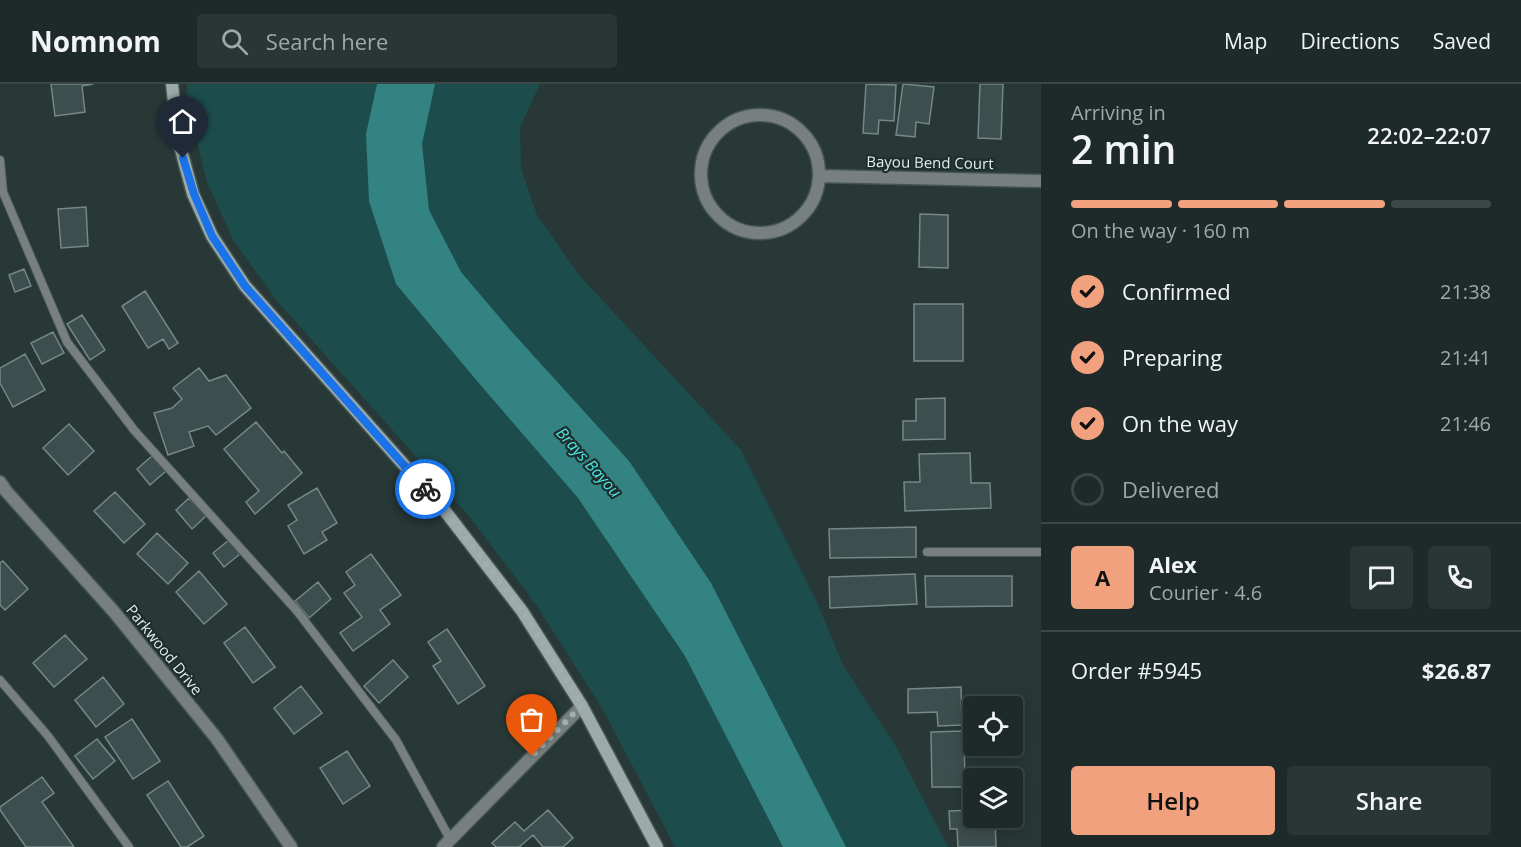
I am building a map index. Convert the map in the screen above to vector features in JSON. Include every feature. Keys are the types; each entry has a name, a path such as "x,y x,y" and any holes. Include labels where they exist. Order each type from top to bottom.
{"main road":[{"path":"172,84 178,139 194,194 212,236 252,295 445,511 522,610 582,705 657,847"}],"street":[{"path":"761,115 779,118 796,127 808,141 816,157 819,176 815,194 806,210 793,223 776,231 758,233 740,230 717,214 703,191 701,172 708,146 726,125 743,117 761,115"},
{"name":"Bayou Bend Court","path":"819,176 1041,181"},
{"name":"Parkwood Drive","path":"0,482 115,613 217,739 291,847"},
{"path":"446,843 582,705"}],"lane":[{"path":"0,160 3,192 67,342 135,430 297,611 396,740 446,843"},
{"path":"927,552 1041,552"},
{"path":"0,680 48,736 129,847"}],"shaded area":[{"path":"187,84 540,84 520,127 521,168 537,215 579,275 741,450 816,600 843,665 895,745 948,847 675,847 603,710 537,606 469,516 277,301 233,240 207,182 187,102"}],"water":[{"name":"Brays Bayou","path":"377,84 435,84 422,144 429,210 461,272 629,461 711,583 846,847 783,847 685,656 578,498 396,284 369,201 366,134"}],"building":[{"path":"51,84 93,84 82,86 85,112 55,116"},
{"path":"866,84 896,85 894,121 879,120 878,134 863,133"},
{"path":"903,84 934,87 929,124 916,122 915,137 896,135"},
{"path":"980,84 1003,84 1001,139 978,138"},
{"path":"86,207 88,246 61,248 58,209"},
{"path":"920,214 948,215 948,268 919,267"},
{"path":"24,269 31,286 15,292 9,275"},
{"path":"145,291 178,343 169,349 163,339 148,348 122,306"},
{"path":"914,304 963,304 963,361 914,361"},
{"path":"82,315 105,350 90,360 67,324"},
{"path":"53,332 64,353 42,364 31,343"},
{"path":"25,354 45,390 13,407 0,383 0,368"},
{"path":"199,368 209,381 226,375 251,408 216,435 208,426 189,432 194,446 168,455 154,413 172,408 182,399 173,388"},
{"path":"945,398 945,439 903,440 903,421 916,421 916,399"},
{"path":"256,422 302,473 255,514 246,502 259,491 224,449"},
{"path":"69,424 94,451 68,475 43,448"},
{"path":"970,453 971,483 990,483 991,508 905,511 904,482 920,482 919,454"},
{"path":"152,456 166,471 150,485 137,469"},
{"path":"317,488 337,523 322,532 327,540 304,554 288,526 297,520 288,505"},
{"path":"115,492 145,524 124,543 94,511"},
{"path":"189,498 206,516 192,529 176,510"},
{"path":"916,527 916,557 830,558 829,529"},
{"path":"157,533 188,563 168,584 137,554"},
{"path":"229,540 240,554 224,567 213,553"},
{"path":"371,554 401,595 380,610 390,624 353,651 340,633 362,617 344,593 355,585 346,572"},
{"path":"3,561 28,589 5,610 0,605 0,563"},
{"path":"199,571 227,604 204,624 176,592"},
{"path":"915,574 917,604 830,608 829,577"},
{"path":"925,576 1012,576 1012,606 926,607"},
{"path":"318,582 331,599 309,618 295,601"},
{"path":"245,627 275,667 253,683 224,643"},
{"path":"447,629 485,686 458,704 433,666 441,661 428,642"},
{"path":"65,635 87,659 54,687 33,663"},
{"path":"393,660 408,677 379,703 364,686"},
{"path":"103,677 124,704 96,727 75,700"},
{"path":"301,686 322,713 294,734 274,708"},
{"path":"961,687 962,725 938,726 937,712 908,713 908,689"},
{"path":"132,719 160,761 133,779 105,737"},
{"path":"963,731 963,787 932,787 931,732"},
{"path":"97,739 115,761 93,779 75,756"},
{"path":"347,751 370,786 343,804 320,768"},
{"path":"42,777 54,793 42,802 74,847 26,847 0,810 0,807"},
{"path":"168,781 204,836 187,847 181,847 147,795"},
{"path":"548,810 573,838 563,847 543,847 533,835 519,847 496,847 492,843 515,822 524,831"},
{"path":"963,810 963,828 995,828 996,847 958,847 957,829 950,829 949,811"}],"way so far":[{"path":"425,489 445,511 522,610 582,705 532,756"}],"route":[{"path":"183,158 194,194 212,236 245,286 425,489"}]}
